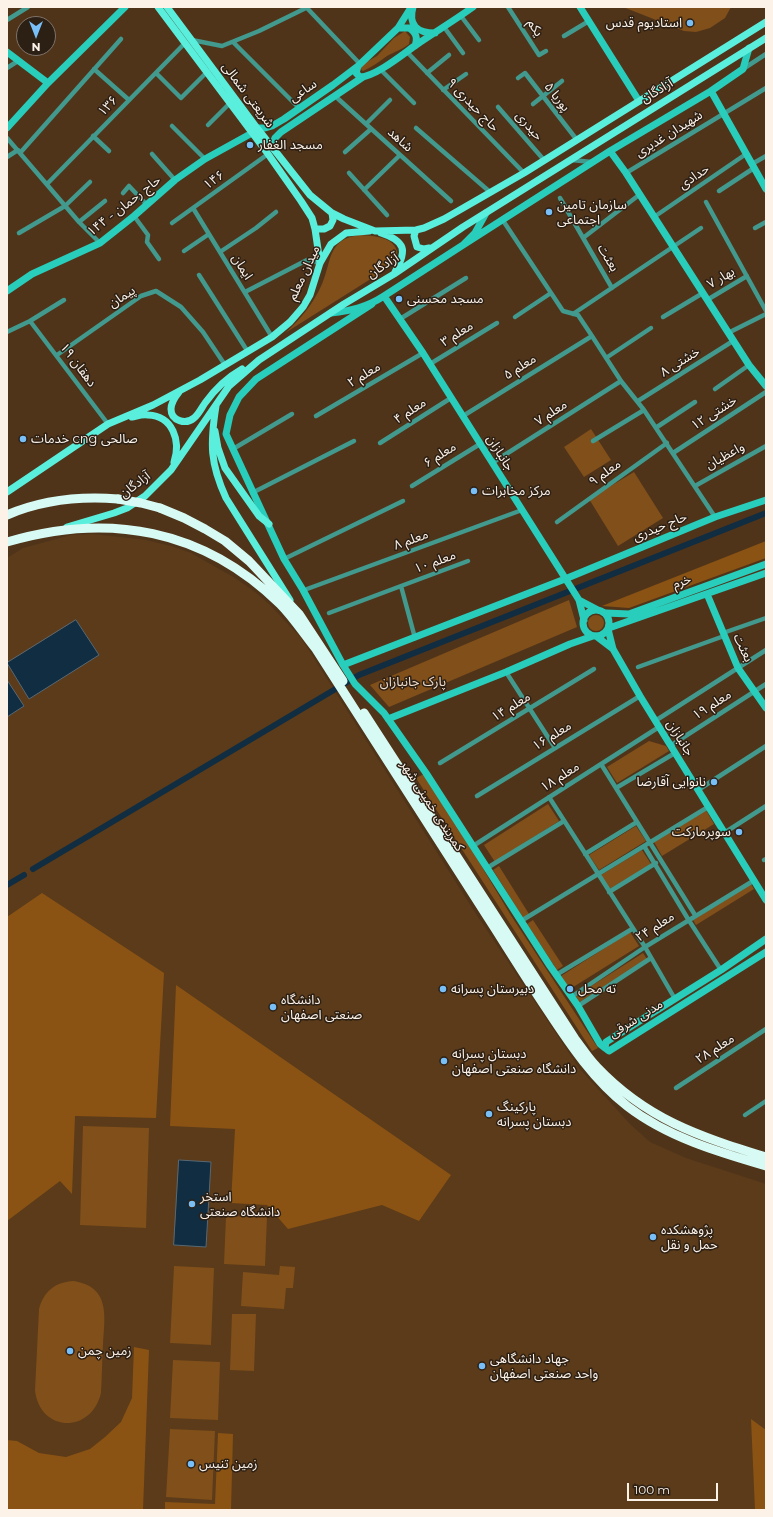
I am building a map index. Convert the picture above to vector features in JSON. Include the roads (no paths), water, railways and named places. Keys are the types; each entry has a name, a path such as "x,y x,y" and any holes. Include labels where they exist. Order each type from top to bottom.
{"highway":[{"name":"کمربندی خمینی شهر","path":"7,515 35,505 54,501 96,498 118,499 160,508 184,518 225,541 248,561 299,614 341,673 364,718 539,998 569,1043 591,1071 607,1089 628,1106 673,1134 704,1146 766,1166"},
{"name":"کمربندی خمینی شهر","path":"7,542 41,533 74,529 114,528 136,530 172,538 204,550 230,564 252,579 281,605 316,650 341,673"},
{"name":"کمربندی خمینی شهر","path":"364,718 575,1039 595,1065 631,1098 656,1115 705,1137 766,1157"}],"main road":[{"name":"شریعتی شمالی","path":"158,7 189,41 255,130 268,154 302,201 312,218 320,263"},
{"name":"شریعتی شمالی","path":"167,7 207,72 230,103 272,146 310,195 332,213 375,230"},
{"name":"آزادگان","path":"375,230 416,230 444,219 527,171 766,22"},
{"name":"آزادگان","path":"41,533 98,519 126,508 145,496 171,470 229,386 259,360 569,160 766,38"},
{"path":"508,199 512,193 541,173 541,169 539,168 527,171"},
{"path":"315,229 324,229 330,226 333,220 332,213"},
{"name":"میدان معلم","path":"272,337 290,322 303,307 310,295 320,263 331,244 346,233 375,230 394,238 400,243 402,259 394,274"},
{"path":"416,230 414,236 416,247 424,249 431,248"},
{"path":"7,492 108,424 153,405 180,391 272,337"},
{"path":"180,391 172,403 172,414 177,420 190,421 226,380 240,370 259,360"},
{"path":"217,403 212,434 212,448 215,471 220,484 229,503 299,614"},
{"path":"123,418 148,415 155,416 169,425 176,437 177,445 177,453 171,470"},
{"path":"214,417 218,448 225,468 259,516 269,524"}],"street":[{"path":"7,20 28,7"},
{"path":"7,128 48,83 125,7"},
{"path":"398,28 412,7"},
{"path":"412,7 411,15 416,29 426,33 435,33"},
{"name":"ساعی","path":"272,146 275,138 289,126 335,96 350,84 380,69 473,7"},
{"name":"یکم","path":"508,7 539,55 546,51"},
{"path":"580,7 639,101"},
{"path":"189,41 222,46 259,31 308,8 359,65 356,73 360,77 363,77"},
{"path":"461,16 479,40"},
{"path":"564,36 589,21"},
{"path":"444,27 463,53"},
{"path":"398,28 409,28 416,33 417,40 415,46"},
{"name":"ساعی","path":"255,130 272,126 284,119 359,65 398,28"},
{"path":"7,157 19,151 121,38"},
{"name":"۱۳۶","path":"46,184 189,41"},
{"path":"233,42 299,108"},
{"path":"743,69 749,48"},
{"path":"7,52 48,83"},
{"name":"حاج حیدری ۹","path":"407,52 443,90 527,171"},
{"path":"605,1048 600,1044 578,1006 556,975 426,773 388,719 355,684 341,673 303,590 284,559 269,524 252,493 226,434 230,415 239,397 256,379 502,219 592,162 711,91 766,54"},
{"path":"427,74 450,55"},
{"path":"7,68 18,60"},
{"path":"94,69 129,100"},
{"path":"380,69 414,103"},
{"path":"156,73 181,98 207,72"},
{"name":"پوریا ۵","path":"518,78 525,73 577,140"},
{"path":"443,90 466,74"},
{"path":"344,76 349,79 350,84"},
{"path":"533,104 562,81"},
{"name":"شهیدان غدیری","path":"626,174 766,88"},
{"path":"711,91 766,189"},
{"name":"شاهد","path":"335,96 451,201"},
{"path":"366,124 390,100"},
{"path":"208,125 230,103"},
{"name":"حیدری","path":"498,107 544,160"},
{"path":"284,119 289,126"},
{"path":"172,126 205,159"},
{"path":"416,128 490,192"},
{"path":"345,152 371,129"},
{"name":"حاج رحمان - ۱۴۴","path":"7,292 32,274 100,243 175,180 205,159 255,130"},
{"path":"93,136 109,151"},
{"path":"7,138 79,222 100,243"},
{"path":"610,151 749,366 766,386"},
{"path":"152,154 175,180"},
{"name":"۱۴۶","path":"172,223 268,154"},
{"name":"حدادی","path":"654,217 746,154"},
{"path":"364,190 400,155"},
{"path":"718,191 766,156"},
{"path":"569,160 592,162"},
{"path":"349,173 387,215"},
{"path":"19,233 65,206 90,182"},
{"path":"123,193 129,186 147,204"},
{"path":"583,238 639,195"},
{"name":"بعثت","path":"560,198 612,288"},
{"path":"79,222 105,201"},
{"path":"706,202 766,312 728,333"},
{"name":"ایمان","path":"193,208 272,337"},
{"path":"220,252 256,228 276,212"},
{"path":"463,245 475,232 486,213"},
{"path":"134,216 148,236 147,242 158,259"},
{"path":"502,219 563,311 578,315 590,336 621,381 657,427 715,517"},
{"path":"755,228 766,222"},
{"path":"574,314 674,248 700,228"},
{"path":"184,251 209,234"},
{"path":"245,292 307,260 320,263"},
{"path":"199,275 248,352"},
{"name":"بهار ۷","path":"663,317 747,276"},
{"path":"400,319 466,278"},
{"name":"پیمان","path":"57,355 141,296 156,291 181,307 203,332 225,365"},
{"path":"515,317 551,293"},
{"name":"جانبازان","path":"384,296 423,353 579,600"},
{"path":"7,332 64,300"},
{"path":"331,313 349,312 372,304"},
{"name":"دهقان ۱۹","path":"30,320 108,424"},
{"name":"معلم ۳","path":"430,364 497,323"},
{"path":"606,358 651,328"},
{"name":"معلم ۵","path":"463,416 590,336"},
{"name":"خشتی ۸","path":"638,401 733,341"},
{"name":"معلم ۲","path":"316,416 423,353"},
{"path":"715,389 749,366"},
{"name":"معلم ۷","path":"492,463 621,381"},
{"name":"خشتی ۱۲","path":"673,453 766,392"},
{"name":"معلم ۴","path":"380,443 451,398"},
{"path":"657,427 695,402"},
{"path":"593,441 644,410"},
{"path":"232,449 292,414"},
{"path":"252,493 354,441"},
{"name":"معلم ۹","path":"557,522 667,443"},
{"name":"معلم ۶","path":"412,486 480,444"},
{"name":"واعظیان","path":"695,486 766,446"},
{"name":"حاج حیدری","path":"341,673 415,638 565,579 715,517 766,500"},
{"path":"284,559 403,501"},
{"name":"معلم ۸","path":"307,589 522,510"},
{"name":"معلم ۱۰","path":"329,613 468,561"},
{"name":"خرم","path":"608,628 631,617 766,564"},
{"name":"خرم","path":"606,613 631,617 707,594 766,573"},
{"path":"401,586 415,638"},
{"name":"بعثت","path":"707,594 738,668 766,708"},
{"path":"579,600 606,613 609,621 608,628 613,649"},
{"path":"579,600 584,623 589,634 595,636 613,649"},
{"path":"570,644 584,623 586,614 598,610"},
{"path":"638,667 766,618"},
{"path":"388,719 506,672 570,644 602,635 608,628"},
{"name":"جانبازان","path":"613,649 670,746 766,900"},
{"name":"معلم ۱۸","path":"474,846 601,764 766,650"},
{"name":"معلم ۱۴","path":"440,763 594,670"},
{"path":"506,672 555,748"},
{"name":"معلم ۱۹","path":"670,746 766,684"},
{"name":"معلم ۱۶","path":"477,796 640,696"},
{"path":"698,790 766,746"},
{"path":"616,788 675,753"},
{"path":"601,764 695,915"},
{"path":"549,797 632,929 645,947 675,999"},
{"path":"724,833 766,806"},
{"path":"521,921 708,807"},
{"path":"488,868 564,821"},
{"path":"585,854 637,822"},
{"path":"644,846 721,970"},
{"path":"609,892 656,864"},
{"name":"معلم ۲۴","path":"571,996 688,919 753,880"},
{"path":"556,975 632,929"},
{"name":"مدنی شرقی","path":"766,939 721,970 606,1042 605,1048 609,1051 766,952"},
{"path":"578,1006 651,958"},
{"name":"معلم ۲۸","path":"676,1088 766,1029"},
{"path":"745,1115 766,1101"}],"water":[{"path":"76,620 99,655 29,699 7,663"},
{"path":"7,680 24,706 7,717"},
{"name":"استخر دانشگاه صنعتی","path":"179,1160 211,1162 206,1247 174,1245"}],"waterway":[{"path":"33,869 359,675 766,513"},
{"path":"7,885 24,875"}],"place":[{"name":"استادیوم قدس","path":"690,23"},
{"name":"مسجد الغفار","path":"250,145"},
{"name":"سازمان تامین اجتماعی","path":"549,212"},
{"name":"مسجد محسنی","path":"399,299"},
{"name":"خدمات cng صالحی","path":"23,439"},
{"name":"مرکز مخابرات","path":"474,491"},
{"name":"نانوایی آقارضا","path":"714,782"},
{"name":"سوپرمارکت","path":"739,832"},
{"name":"دبیرستان پسرانه","path":"443,989"},
{"name":"ته محل","path":"570,989"},
{"name":"دانشگاه صنعتی اصفهان","path":"273,1007"},
{"name":"دبستان پسرانه دانشگاه صنعتی اصفهان","path":"444,1061"},
{"name":"پارکینگ دبستان پسرانه","path":"489,1114"},
{"name":"استخر دانشگاه صنعتی","path":"192,1204"},
{"name":"پژوهشکده حمل و نقل","path":"653,1237"},
{"name":"زمین چمن","path":"70,1351"},
{"name":"جهاد دانشگاهی واحد صنعتی اصفهان","path":"482,1366"},
{"name":"زمین تنیس","path":"191,1464"}],"park label":[{"name":"پارک جانبازان","path":"413,682"}]}
